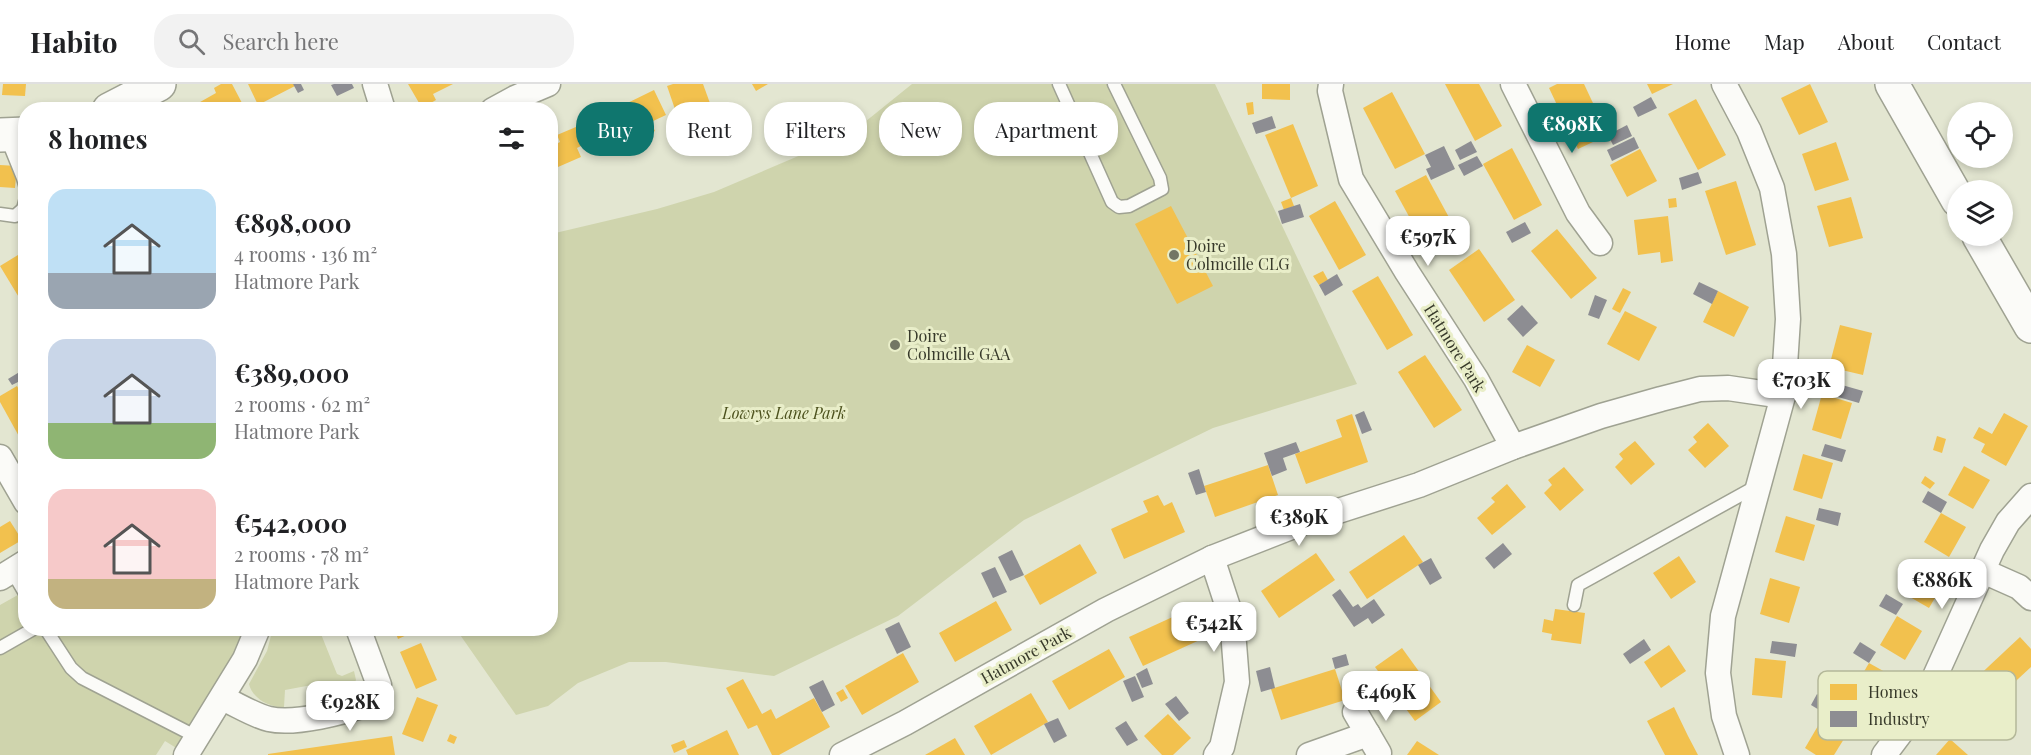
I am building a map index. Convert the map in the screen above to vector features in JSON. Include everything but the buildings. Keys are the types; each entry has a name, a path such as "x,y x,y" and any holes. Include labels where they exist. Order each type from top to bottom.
{"main road":[{"path":"127,102 159,84"},
{"path":"1892,84 1947,181"},
{"path":"1985,246 2031,326"}],"street":[{"path":"375,84 381,102"},
{"path":"507,102 548,84"},
{"name":"Hatmore Park","path":"1330,84 1332,102 1351,179 1407,272 1476,379 1513,447"},
{"path":"1513,84 1578,213 1600,243"},
{"path":"1724,84 1749,131 1772,188 1784,254 1788,319 1783,396 1723,616 1718,673 1724,716 1737,755"},
{"name":"Hatmore Park","path":"842,755 905,723 1106,610 1212,558 1304,522 1450,473 1513,447 1602,416 1700,389 1728,388 1783,396"},
{"path":"0,457 18,488"},
{"path":"1938,671 1992,550 2008,522 2031,496"},
{"path":"1212,558 1228,607 1233,632 1237,682 1226,752"},
{"path":"1983,571 2019,588 2031,598"},
{"path":"191,746 245,659 255,636"},
{"path":"222,698 269,719 300,719 344,712 370,703 379,685 361,636"},
{"path":"1309,755 1374,743 1355,712"},
{"path":"1884,755 1895,740"}],"lane":[{"path":"1059,84 1112,202 1119,207 1129,206 1162,189 1160,178 1114,84"},
{"path":"10,135 18,161"},
{"path":"0,214 15,216 18,213"},
{"path":"1574,605 1578,585 1758,485"},
{"path":"0,648 21,636"},
{"path":"50,636 71,668 82,678 191,746"}],"green space":[{"name":"Lowrys Lane Park","path":"912,84 1215,84 1357,384 1213,428 1024,520 898,616 774,676 666,662 629,662 578,683 548,706 516,715 461,636 558,636 558,232 657,209 714,192 798,156 867,156 867,120 879,111 879,156 962,156 962,102 890,102"},
{"path":"18,595 18,636 243,636 238,652 178,749 165,741 156,755 0,755 0,605"},
{"path":"271,636 322,636 337,674 342,676 354,671 356,680 346,693 336,696 333,681 285,690 284,707 273,706 258,698 249,684 267,651"}],"place":[{"name":"Doire Colmcille CLG","path":"1174,255"},
{"name":"Doire Colmcille GAA","path":"895,345"}]}
